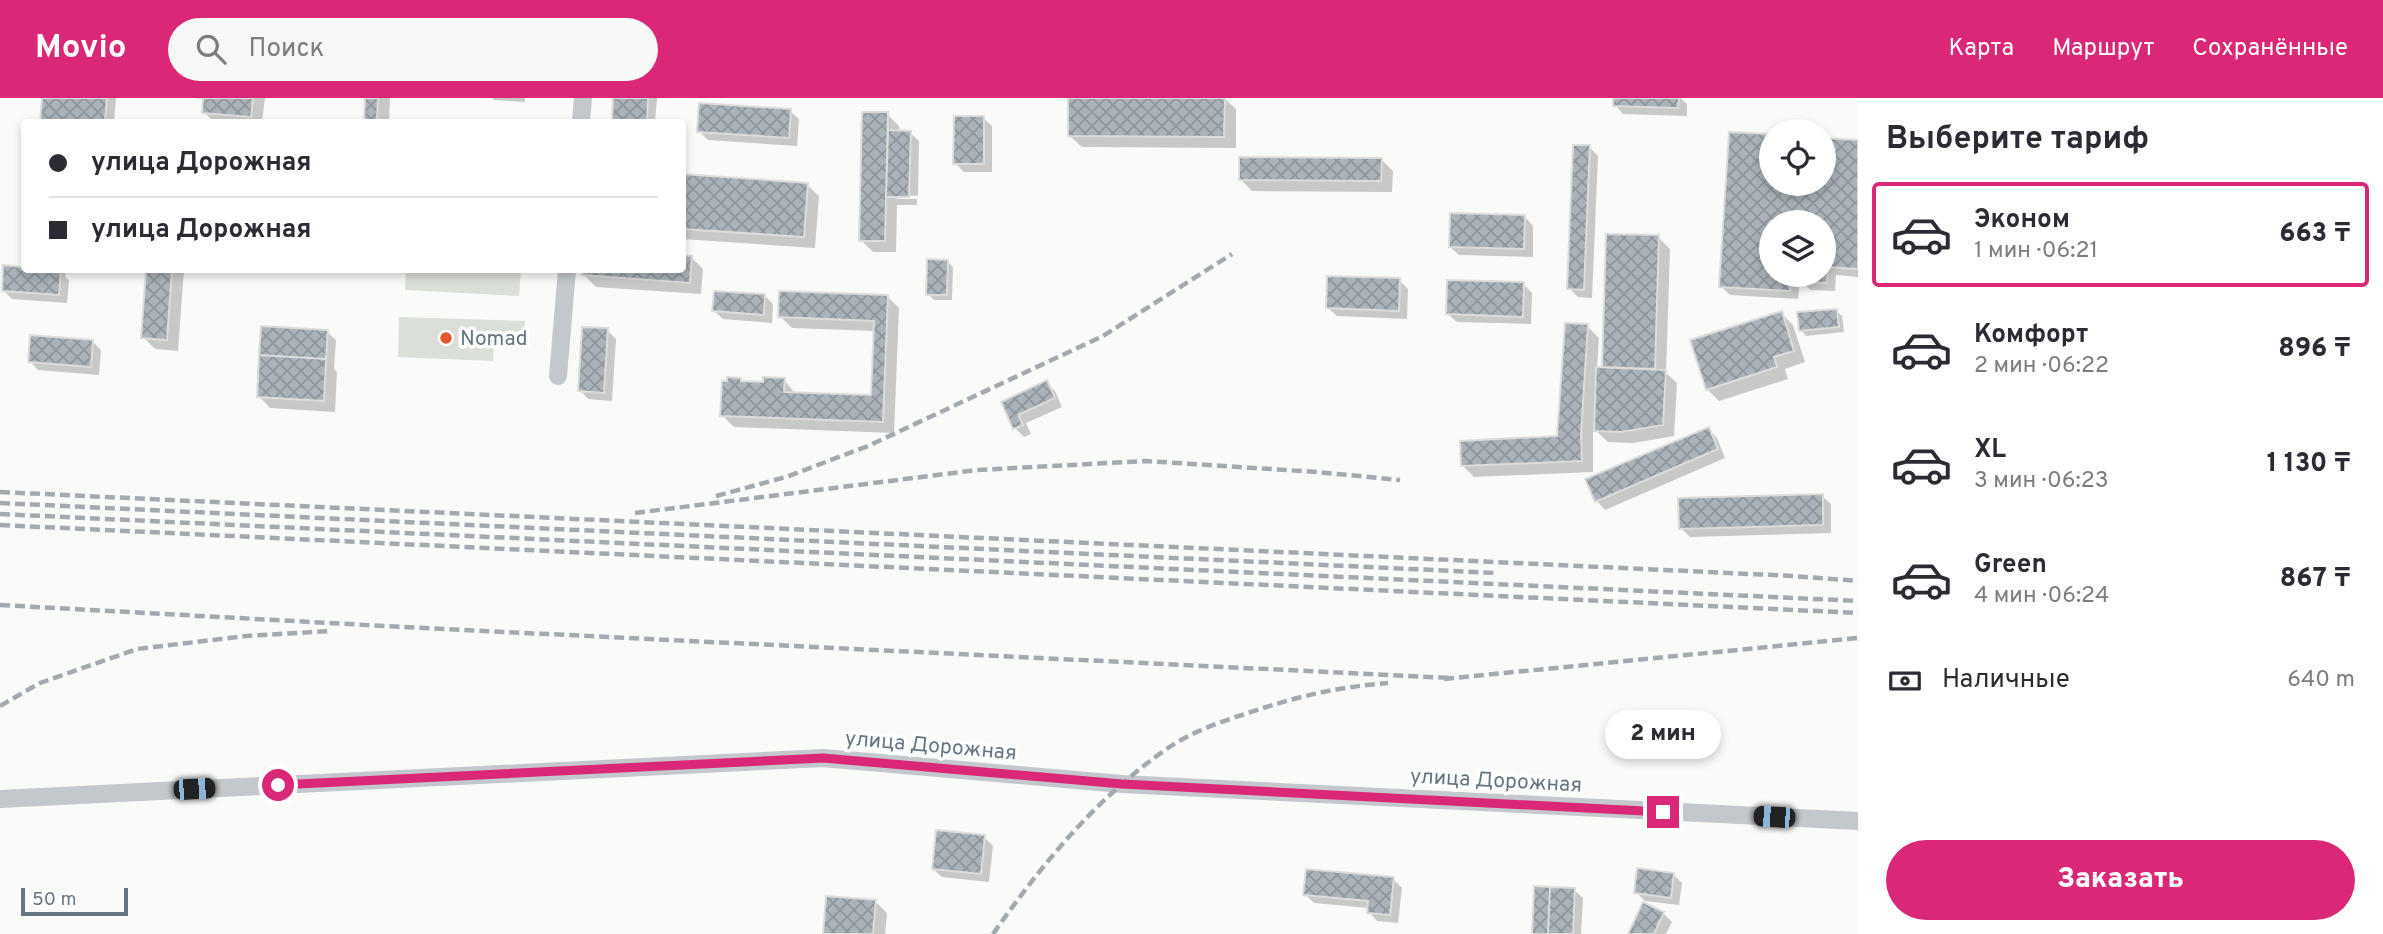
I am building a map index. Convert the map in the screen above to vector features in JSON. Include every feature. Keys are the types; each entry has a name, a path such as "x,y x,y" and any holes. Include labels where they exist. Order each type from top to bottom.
{"street":[{"path":"581,119 583,98"},
{"path":"558,376 568,273"},
{"name":"улица Дорожная","path":"0,799 823,758 1122,784 1858,821"}],"shaded area":[{"name":"Nomad","path":"406,273 521,273 519,296 405,290"},
{"name":"Nomad","path":"399,317 525,321 524,339 494,337 493,361 398,357"}],"building":[{"path":"42,98 107,98 105,119 40,119"},
{"path":"203,98 253,98 251,117 202,113"},
{"path":"365,98 378,98 377,119 364,119"},
{"path":"613,98 648,98 647,119 612,119"},
{"path":"1068,98 1225,98 1224,137 1068,136"},
{"path":"1613,98 1679,98 1678,108 1613,106"},
{"path":"699,103 791,109 789,138 697,132"},
{"path":"862,112 888,112 885,241 859,241"},
{"path":"954,116 984,116 984,164 953,164"},
{"path":"888,130 911,131 909,197 886,197"},
{"path":"1729,132 1759,133 1759,196 1836,196 1836,139 1858,140 1858,269 1836,268 1836,210 1759,210 1759,287 1790,287 1790,291 1719,287"},
{"path":"1573,145 1590,145 1584,290 1567,289"},
{"path":"1239,157 1382,158 1381,181 1239,180"},
{"path":"686,174 808,183 804,237 686,229"},
{"path":"1450,213 1525,215 1524,249 1449,247"},
{"path":"1606,234 1659,235 1655,369 1602,367"},
{"path":"686,255 692,256 690,283 582,275 686,273"},
{"path":"927,259 948,260 947,295 926,295"},
{"path":"3,265 21,267 21,273 61,273 59,295 2,291"},
{"path":"146,273 172,273 167,340 141,338"},
{"path":"1327,276 1400,278 1399,311 1326,308"},
{"path":"1447,280 1524,282 1523,317 1446,314"},
{"path":"714,291 765,294 764,315 712,311"},
{"path":"779,291 888,295 883,422 720,416 722,381 727,381 727,377 763,382 763,377 785,378 784,392 871,395 874,321 778,317"},
{"path":"1837,309 1839,327 1799,331 1797,312"},
{"path":"1782,311 1794,351 1774,357 1777,367 1706,390 1690,340"},
{"path":"1565,323 1588,324 1581,435 1582,461 1461,466 1460,441 1557,436"},
{"path":"261,326 328,330 326,359 259,355"},
{"path":"582,327 608,328 604,393 578,391"},
{"path":"30,335 93,340 91,367 28,362"},
{"path":"259,355 326,359 324,401 257,397"},
{"path":"1596,367 1666,370 1663,425 1621,432 1594,431"},
{"path":"1047,380 1055,398 1018,415 1023,425 1013,429 1001,402"},
{"path":"1709,427 1718,449 1595,502 1585,479"},
{"path":"1823,494 1823,525 1679,529 1678,498"},
{"path":"936,830 985,835 981,874 932,869"},
{"path":"1637,868 1674,873 1671,898 1634,893"},
{"path":"1306,869 1394,877 1390,915 1367,913 1368,901 1303,895"},
{"path":"1534,886 1550,887 1548,934 1532,934"},
{"path":"1550,887 1575,888 1573,934 1548,934"},
{"path":"826,896 876,900 873,934 823,934"},
{"path":"1643,902 1664,912 1654,934 1628,934"}],"railway":[{"path":"716,496 786,477 868,446 1103,336 1232,254"},
{"path":"635,513 977,470 1146,461 1400,480"},
{"path":"0,492 1858,581"},
{"path":"0,503 1496,573"},
{"path":"0,514 1858,601"},
{"path":"0,525 1858,613"},
{"path":"0,605 1451,678"},
{"path":"0,706 40,683 137,649 246,636 330,631"},
{"path":"1444,679 1858,638"},
{"path":"993,934 1031,882 1072,833 1118,788 1168,748 1213,725 1278,703 1331,690 1388,683"}],"place":[{"name":"Nomad","path":"446,338"}],"route":[{"path":"278,785 823,758 1122,784 1663,812"}]}
